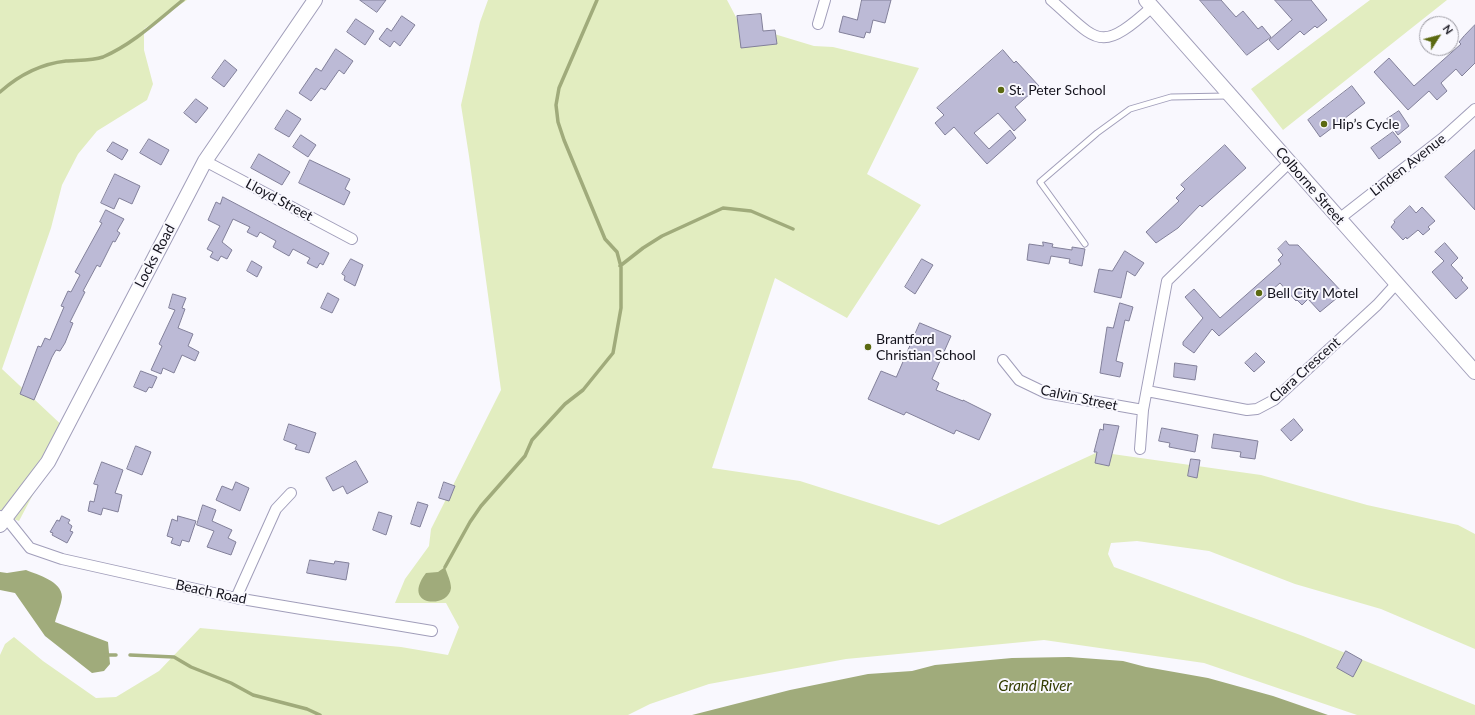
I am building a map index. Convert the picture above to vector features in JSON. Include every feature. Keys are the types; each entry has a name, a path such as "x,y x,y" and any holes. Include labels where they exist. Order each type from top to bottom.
{"street":[{"name":"Locks Road","path":"2,520 48,462 205,161 315,0"},
{"path":"818,24 825,0"},
{"path":"1051,0 1086,32 1104,38 1115,35 1128,28 1149,3"},
{"name":"Colborne Street","path":"1149,3 1290,162 1339,220 1475,372"},
{"name":"Linden Avenue","path":"1339,220 1444,137 1475,109"},
{"name":"Lloyd Street","path":"205,161 352,238"},
{"path":"1140,449 1143,410 1167,281 1290,162"},
{"name":"Clara Crescent","path":"1147,391 1247,410 1266,406 1377,305 1396,283"},
{"name":"Calvin Street","path":"1003,360 1019,380 1046,393 1143,410"},
{"path":"236,598 276,509 291,493"},
{"name":"Beach Road","path":"2,520 30,548 62,559 236,598 432,631"}],"lane":[{"path":"1085,244 1040,182 1096,133 1130,109 1171,97 1230,95"}],"shaded area":[{"path":"0,0 187,0 144,29 144,50 153,84 147,100 97,131 78,154 62,185 51,228 2,369 67,430 19,521 0,514"},
{"path":"488,0 727,0 737,19 761,30 814,46 833,47 919,68 867,174 921,205 847,318 775,278 712,468 800,481 939,525 1098,452 1261,475 1367,505 1458,525 1475,534 1475,649 1381,609 1295,584 1209,551 1137,541 1111,543 1108,554 1114,567 1303,636 1475,705 1475,715 1357,715 1204,663 1044,640 846,659 709,684 650,704 628,715 0,715 0,655 5,644 14,637 43,661 96,698 116,697 159,671 200,628 401,647 448,655 459,627 446,603 395,603 405,579 429,546 431,529 501,390 461,105 480,22"},
{"path":"1370,0 1447,0 1427,16 1419,16 1419,22 1283,130 1251,89"}],"water":[{"path":"445,567 451,585 448,595 443,599 435,601 428,601 422,598 419,593 420,584 426,573 438,572"},
{"path":"26,570 48,579 61,591 62,597 55,622 108,642 110,664 104,671 92,673 45,636 15,593 0,590 0,572 7,573"},
{"name":"Grand River","path":"1069,657 1123,661 1146,667 1208,678 1273,696 1328,715 692,715 790,690 868,674 912,671 935,665 1012,658"}],"building":[{"path":"360,0 386,0 377,12"},
{"path":"862,0 891,0 885,23 873,20 870,33 866,32 864,38 839,32 843,16 857,20"},
{"path":"1200,0 1221,0 1236,17 1243,11 1258,29 1262,26 1271,37 1247,55"},
{"path":"1275,0 1311,0 1327,20 1317,28 1315,26 1304,35 1300,31 1278,50 1269,40 1292,20"},
{"path":"761,14 763,31 775,30 777,44 741,48 737,16"},
{"path":"402,16 415,25 400,46 394,41 390,47 379,39 387,28 391,31"},
{"path":"356,19 374,31 365,45 347,32"},
{"path":"1475,25 1475,63 1462,76 1456,69 1441,83 1447,91 1437,100 1429,91 1408,110 1374,72 1389,58 1414,86 1448,56 1459,56 1459,46 1461,44 1459,42"},
{"path":"336,49 353,61 344,74 339,70 325,90 321,88 311,101 299,93 316,68 321,71"},
{"path":"1003,50 1014,63 1016,61 1039,86 1015,107 1026,120 1014,131 998,113 974,133 989,149 1010,130 1016,138 987,164 954,127 945,135 935,123 944,115 937,108"},
{"path":"225,60 237,70 224,87 212,78"},
{"path":"1352,86 1365,103 1320,137 1308,120"},
{"path":"196,99 208,108 196,123 184,113"},
{"path":"287,110 301,119 289,137 275,129"},
{"path":"1399,111 1409,126 1398,135 1387,119"},
{"path":"1393,132 1401,142 1379,159 1371,148"},
{"path":"301,135 316,145 308,157 293,147"},
{"path":"149,139 169,150 161,165 140,153"},
{"path":"113,142 128,150 122,160 107,151"},
{"path":"1225,145 1246,168 1202,207 1200,205 1178,228 1156,243 1146,232 1179,201 1176,198 1185,189 1181,185"},
{"path":"1475,150 1475,210 1445,177"},
{"path":"259,154 290,172 282,185 251,168"},
{"path":"310,160 350,179 345,189 350,192 344,205 299,183"},
{"path":"115,174 140,186 132,204 119,198 114,209 101,203"},
{"path":"223,197 329,253 323,265 320,263 317,268 307,263 310,258 293,249 289,256 273,247 276,241 260,232 257,237 247,232 250,227 233,219 222,242 232,250 227,259 221,256 218,261 210,257 213,252 207,249 220,226 208,220 216,202 220,204"},
{"path":"1410,206 1416,213 1422,207 1435,221 1428,227 1430,229 1423,235 1418,230 1407,239 1406,237 1403,240 1391,227 1395,222 1394,221"},
{"path":"106,210 124,219 117,231 120,233 115,242 113,241 100,267 97,265 83,291 85,292 70,322 73,323 65,343 60,351 56,350 52,357 34,400 20,394 38,346 41,347 45,338 50,340 64,307 61,306 68,291 71,292 80,275 75,272 102,223 100,222"},
{"path":"1286,241 1289,245 1298,245 1343,293 1320,312 1308,299 1302,305 1297,300 1296,301 1280,283 1219,336 1212,329 1194,353 1183,345 1183,342 1203,318 1185,297 1194,289 1220,318 1281,264 1278,260 1283,255 1278,249"},
{"path":"1043,242 1053,244 1052,247 1072,250 1072,247 1085,249 1082,266 1069,263 1070,259 1051,256 1049,264 1027,260 1029,244 1043,246"},
{"path":"1445,243 1458,258 1451,265 1463,278 1461,280 1468,288 1456,299 1432,272 1444,261 1435,252"},
{"path":"1125,251 1144,263 1135,276 1127,271 1121,298 1094,292 1099,269 1112,271"},
{"path":"351,259 363,265 355,286 344,280 345,276 342,274"},
{"path":"922,259 933,265 915,294 905,287"},
{"path":"252,261 262,267 257,277 247,271"},
{"path":"328,293 339,299 332,313 321,308"},
{"path":"173,294 186,298 182,308 185,309 178,328 193,334 188,346 199,352 195,361 182,355 174,373 163,368 161,374 151,370 162,346 159,344 175,310 169,308"},
{"path":"1120,303 1133,307 1129,321 1125,320 1116,361 1123,363 1120,377 1100,373 1107,327 1113,328"},
{"path":"920,323 951,336 932,379 939,383 936,390 963,400 991,414 979,440 956,430 954,434 906,412 904,415 868,399 881,371 896,377"},
{"path":"1256,353 1265,362 1254,372 1245,363"},
{"path":"1175,363 1197,366 1195,380 1174,377"},
{"path":"141,371 157,377 152,388 149,387 146,392 134,387"},
{"path":"1294,419 1303,430 1291,441 1281,430"},
{"path":"289,424 316,433 309,453 295,449 297,445 284,440"},
{"path":"1104,424 1119,426 1109,466 1095,463 1097,452 1094,452 1100,429 1103,430"},
{"path":"1162,428 1198,435 1195,452 1169,447 1170,443 1159,441"},
{"path":"1214,434 1258,441 1255,459 1240,457 1241,452 1212,448"},
{"path":"136,446 151,452 142,475 127,469"},
{"path":"1191,459 1200,460 1197,478 1188,476"},
{"path":"356,461 368,482 347,494 343,486 333,491 326,478"},
{"path":"102,462 123,470 115,493 122,495 118,512 103,508 101,515 88,511 90,501 94,502 98,485 94,484"},
{"path":"236,482 249,488 240,511 216,500 222,486 232,490"},
{"path":"444,482 455,486 449,501 439,498"},
{"path":"418,502 428,505 420,527 411,524"},
{"path":"203,505 216,510 212,521 232,530 228,538 236,542 231,555 207,547 214,531 197,525"},
{"path":"379,512 392,516 386,535 373,530"},
{"path":"62,516 70,520 68,523 72,526 70,531 73,532 67,543 52,535 53,533 50,532 57,520 59,521"},
{"path":"178,516 196,521 189,542 182,540 180,546 171,543 173,538 167,536 172,519 177,521"},
{"path":"310,560 334,564 335,561 349,563 346,580 307,573"},
{"path":"1346,651 1362,660 1353,677 1337,668"}],"waterway":[{"path":"0,92 15,80 30,71 47,65 56,62 89,60 103,57 114,52 144,32 183,0"},
{"path":"445,567 470,522 481,506 525,456 532,440 565,404 583,390 613,353 621,308 621,267 617,252 605,239 564,140 558,122 556,105 559,88 597,0"},
{"path":"620,266 643,248 662,236 723,208 751,211 793,229"},
{"path":"106,655 116,655"},
{"path":"130,655 174,657 191,667 231,683 253,695 307,709 320,715"}],"place":[{"name":"St. Peter School","path":"1001,90"},
{"name":"Hip’s Cycle","path":"1324,124"},
{"name":"Bell City Motel","path":"1259,293"},
{"name":"Brantford Christian School","path":"868,347"}]}
